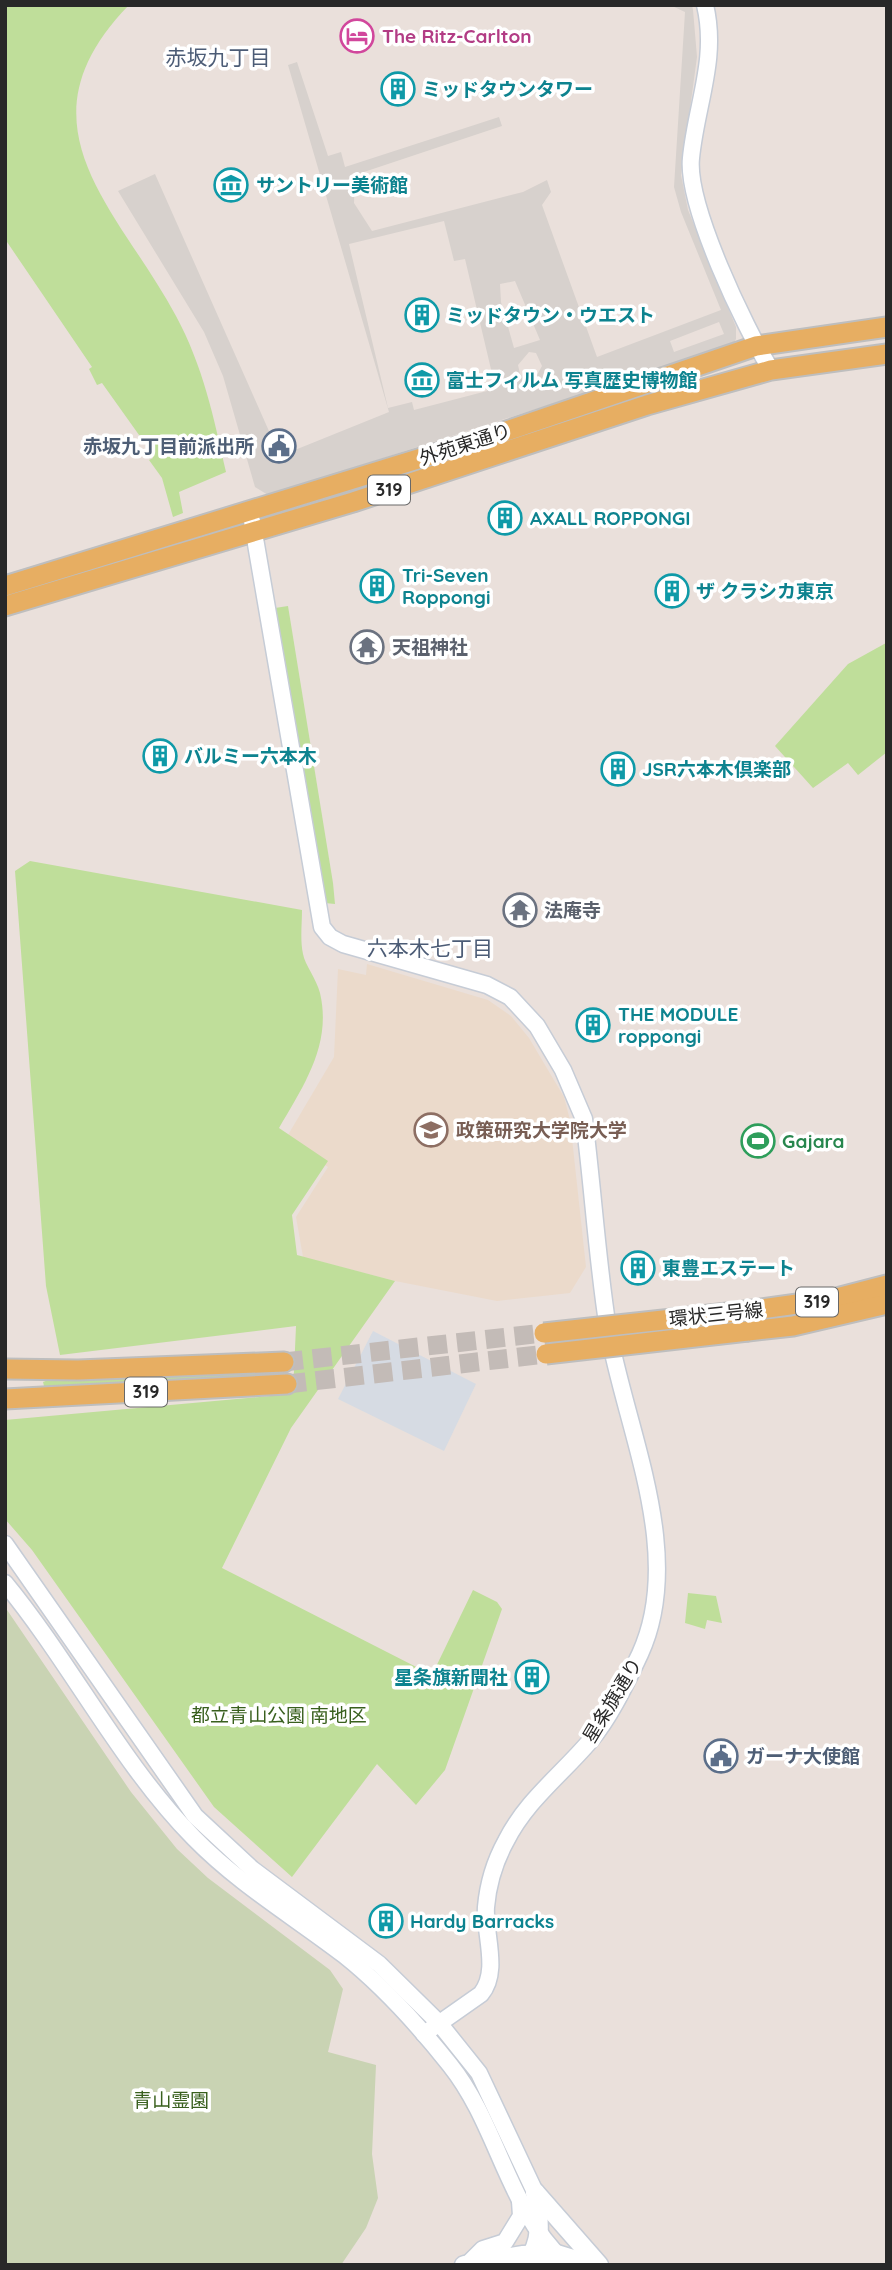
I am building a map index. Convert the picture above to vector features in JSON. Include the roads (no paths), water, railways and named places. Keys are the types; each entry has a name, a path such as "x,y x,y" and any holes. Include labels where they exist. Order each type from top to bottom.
{"main road":[{"name":"外苑東通り","path":"5,606 756,346 887,327"},
{"name":"外苑東通り","path":"5,586 252,520 353,502 647,405 771,370 887,354"},
{"name":"環状三号線","path":"546,1353 747,1321 887,1285"},
{"name":"環状三号線","path":"544,1333 747,1321 793,1326 887,1304"},
{"name":"319","path":"5,1369 78,1370 284,1362"},
{"name":"319","path":"5,1399 287,1384"},
{"path":"527,2195 539,2235 528,2260"},
{"path":"527,2195 596,2265"},
{"path":"466,2264 563,2259 596,2265"}],"street":[{"path":"705,5 710,48 690,161 694,184 699,210 747,331 771,370"},
{"name":"星条旗通り","path":"252,520 322,927 330,937 343,944 498,990 520,1006 537,1026 563,1070 584,1119 605,1310 615,1370 638,1454 659,1568 656,1598 641,1651 604,1720 576,1757 533,1799 500,1854 486,1905 491,1973 488,1985 424,2034"},
{"path":"5,1544 195,1816 252,1869 379,1964 439,2023 479,2073 527,2195 521,2216 505,2242 483,2249 466,2264"},
{"path":"5,1583 137,1767 192,1836 245,1884 344,1955 376,1983 424,2034 452,2067 527,2195"},
{"path":"452,2067 479,2073"},
{"path":"539,2235 563,2259"}],"tunnel":[{"path":"284,1362 544,1333"},
{"path":"287,1384 546,1354"}],"place":[{"name":"The Ritz-Carlton","path":"357,36"},
{"name":"ミッドタウンタワー","path":"398,89"},
{"name":"サントリー美術館","path":"231,185"},
{"name":"ミッドタウン・ウエスト","path":"422,315"},
{"name":"富士フィルム 写真歴史博物館","path":"422,380"},
{"name":"赤坂九丁目前派出所","path":"279,446"},
{"name":"AXALL ROPPONGI","path":"505,518"},
{"name":"Tri-Seven Roppongi","path":"377,586"},
{"name":"ザ クラシカ東京","path":"672,591"},
{"name":"天祖神社","path":"367,647"},
{"name":"バルミー六本木","path":"160,756"},
{"name":"JSR六本木倶楽部","path":"618,769"},
{"name":"法庵寺","path":"520,910"},
{"name":"THE MODULE roppongi","path":"593,1025"},
{"name":"政策研究大学院大学","path":"431,1130"},
{"name":"Gajara","path":"758,1141"},
{"name":"東豊エステート","path":"638,1268"},
{"name":"星条旗新聞社","path":"532,1677"},
{"name":"ガーナ大使館","path":"721,1756"},
{"name":"Hardy Barracks","path":"386,1921"}],"district":[{"name":"赤坂九丁目","path":"218,58"},
{"name":"六本木七丁目","path":"430,949"}],"park label":[{"name":"都立青山公園 南地区","path":"279,1715"},
{"name":"青山霊園","path":"171,2100"}]}
